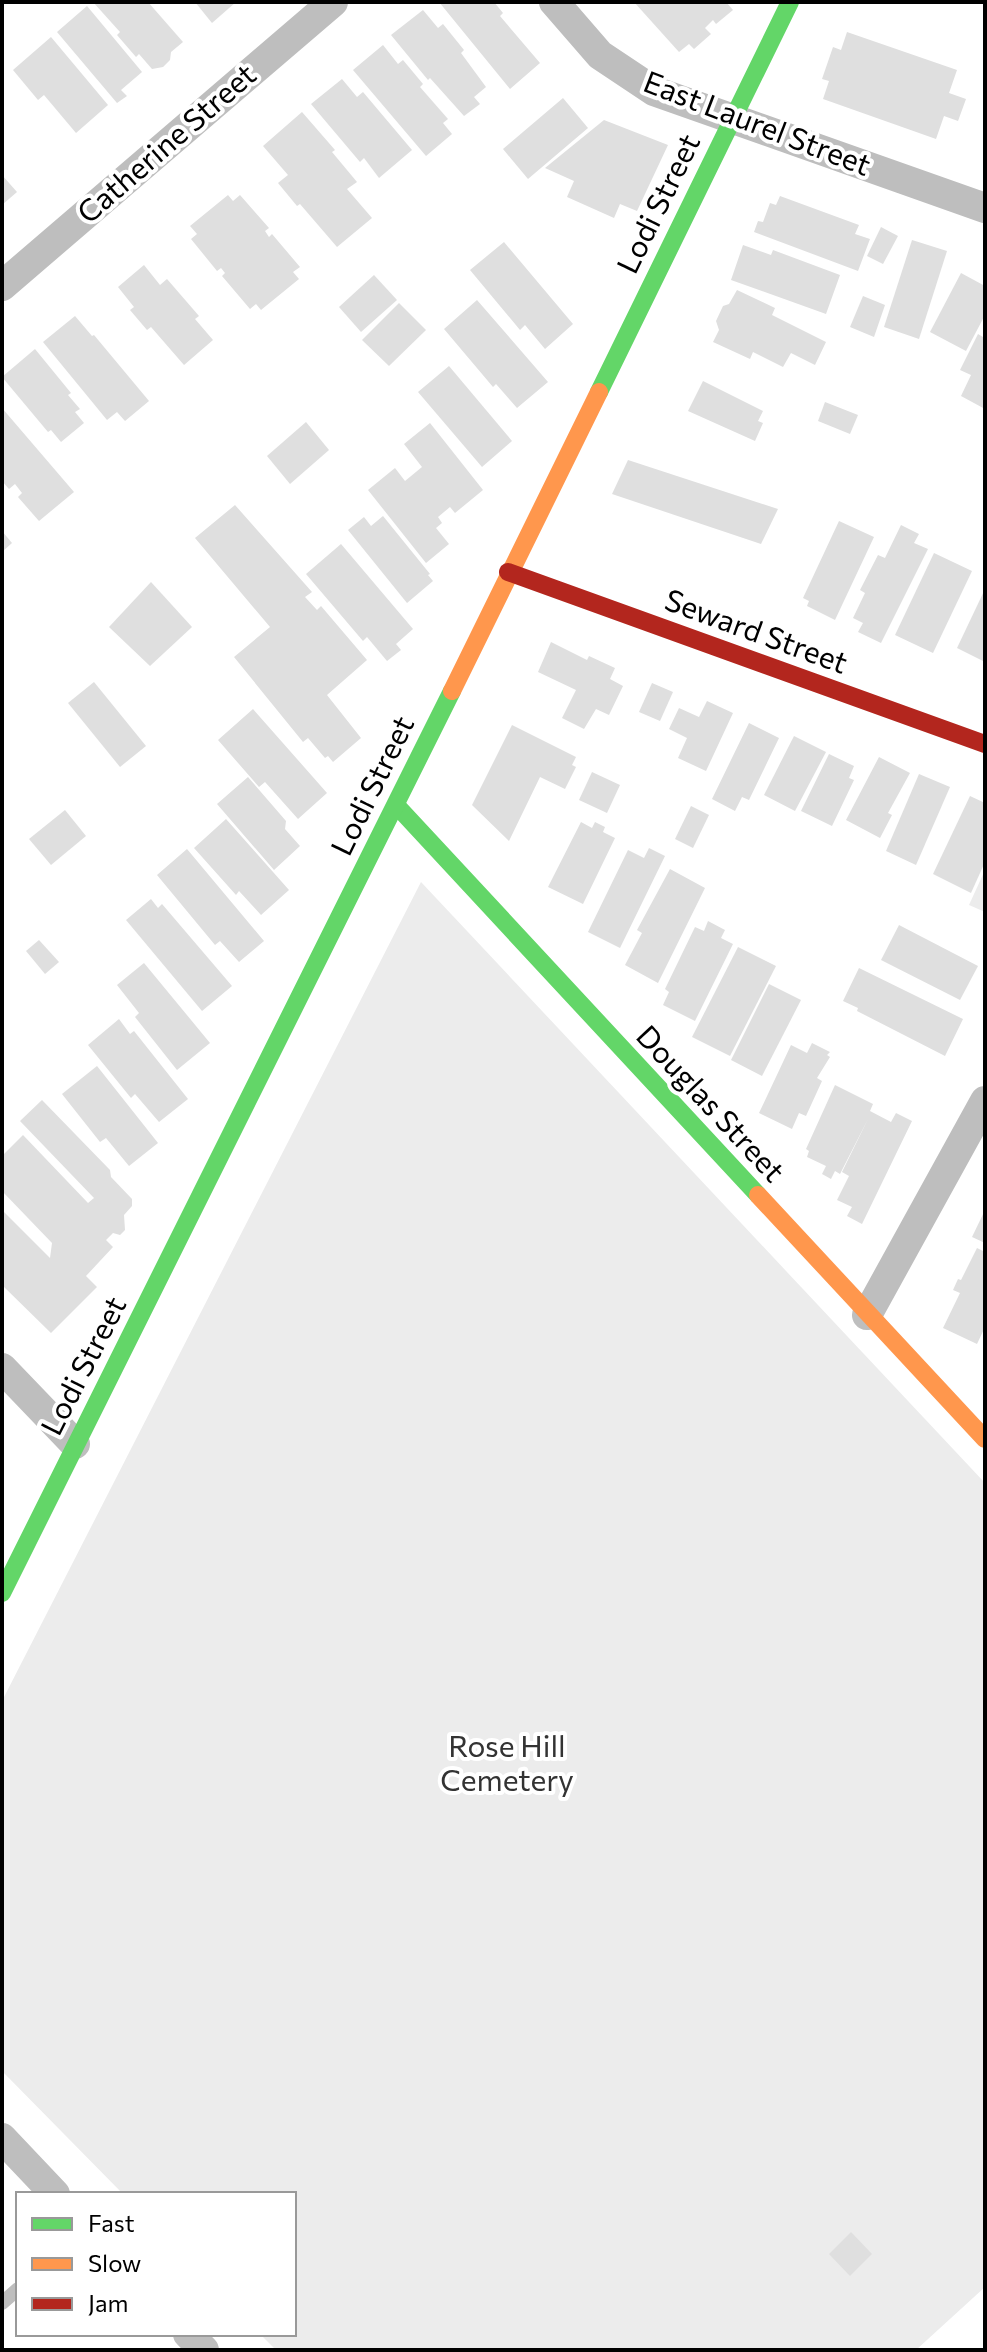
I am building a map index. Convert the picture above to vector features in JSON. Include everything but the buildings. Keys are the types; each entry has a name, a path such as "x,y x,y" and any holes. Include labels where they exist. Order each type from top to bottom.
{"street":[{"name":"Catherine Street","path":"2,286 333,2"},
{"name":"East Laurel Street","path":"554,2 600,55 654,91 985,208"},
{"name":"Lodi Street","path":"2,1593 396,805 790,2"},
{"name":"Seward Street","path":"508,572 985,744"},
{"name":"Douglas Street","path":"396,805 985,1439"},
{"path":"867,1315 985,1101"},
{"path":"2,1368 75,1444"},
{"path":"2,2138 53,2192"}],"green space":[{"path":"985,870 985,912 969,905"},
{"name":"Rose Hill Cemetery","path":"421,882 985,1483 985,2287 916,2350 276,2350 262,2336 296,2336 296,2192 121,2192 2,2071 2,1701"}],"traffic: fast":[{"path":"599,392 790,2"},
{"path":"2,1593 452,691"},
{"path":"396,805 758,1195"}],"traffic: slow":[{"path":"452,691 599,392"},
{"path":"758,1195 985,1439"}],"traffic: jam":[{"path":"508,572 985,744"}]}
